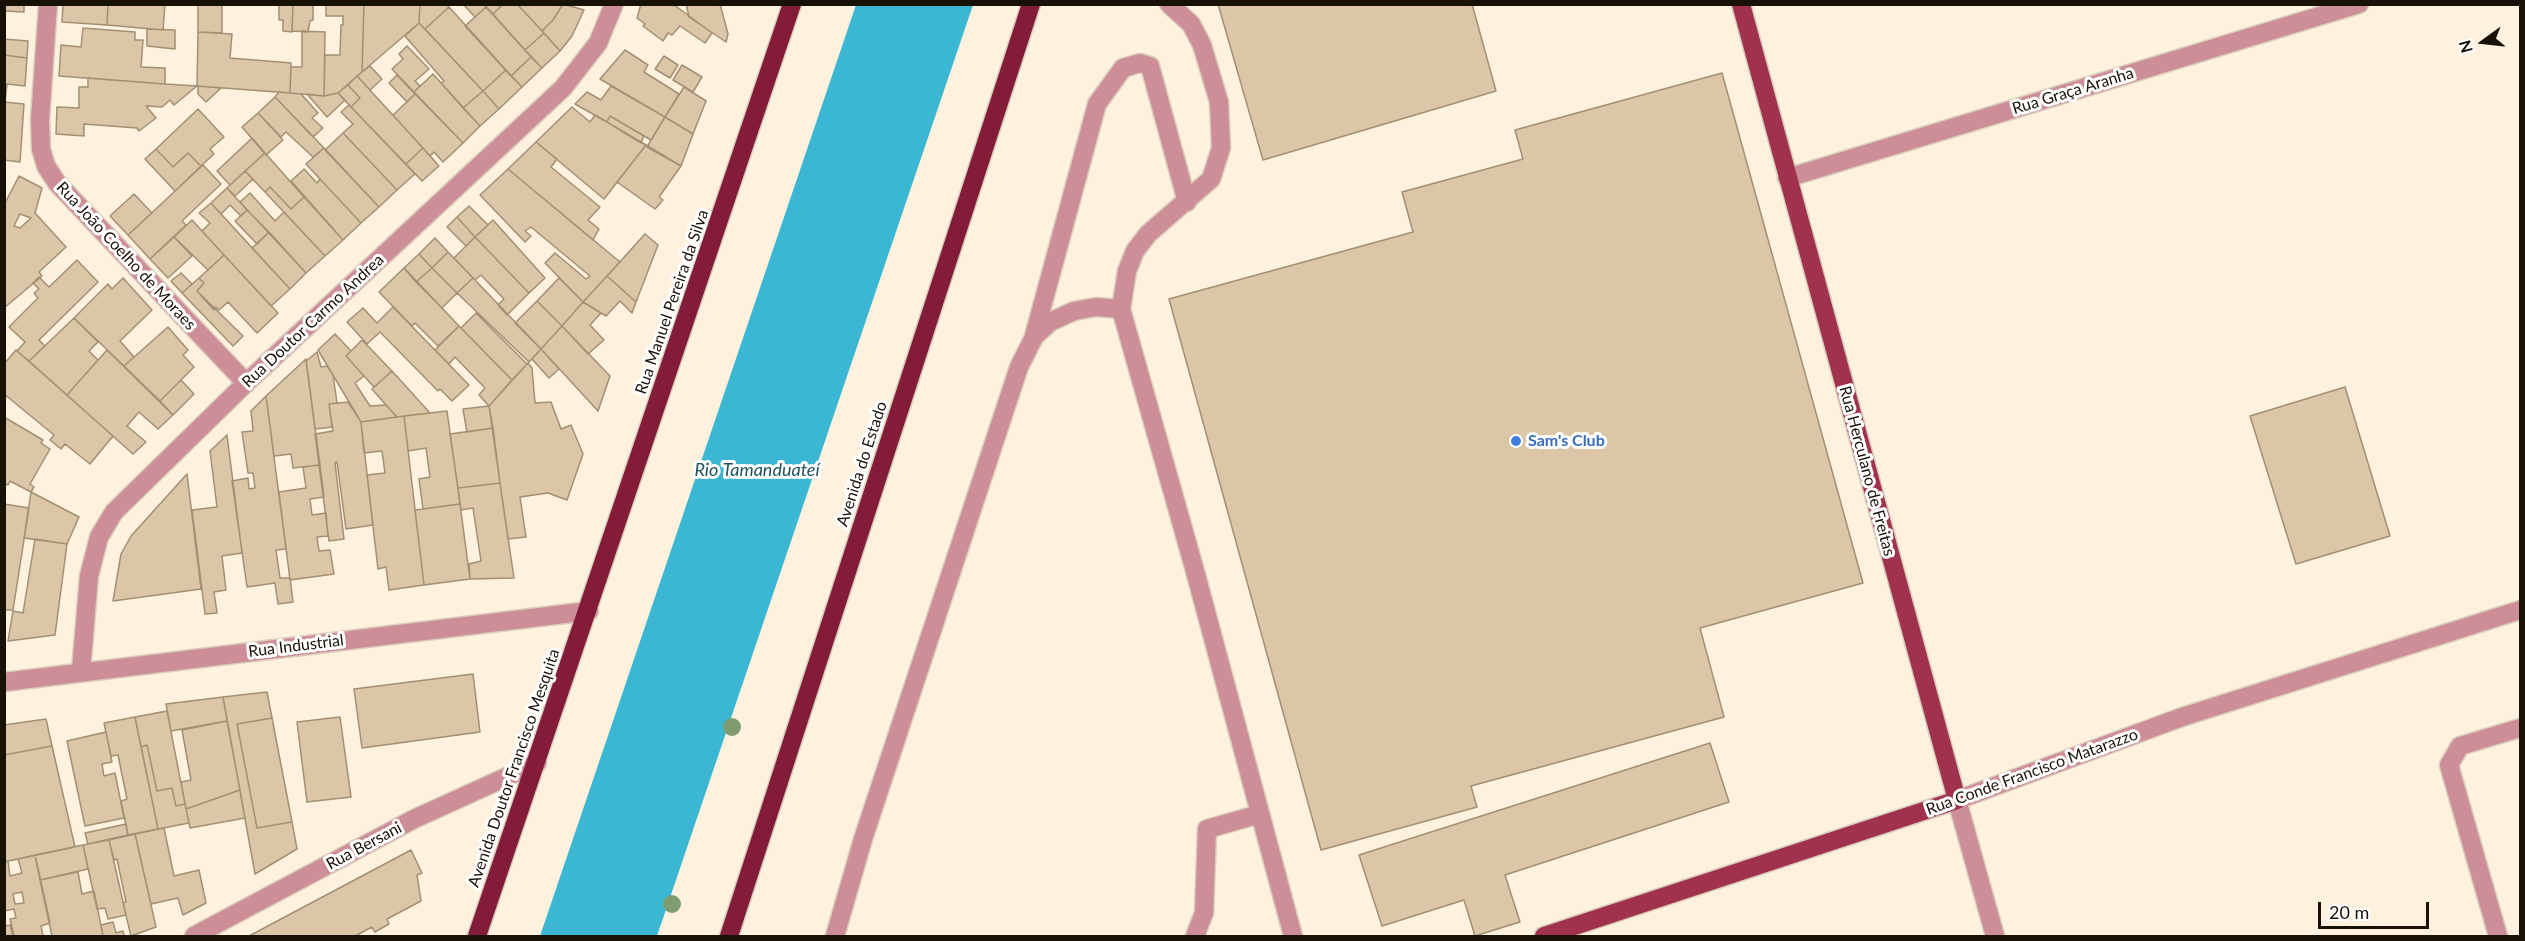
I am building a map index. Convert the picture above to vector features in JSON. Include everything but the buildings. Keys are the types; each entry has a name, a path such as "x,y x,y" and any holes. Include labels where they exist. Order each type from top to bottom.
{"highway":[{"name":"Rua Manuel Pereira da Silva","path":"589,611 792,4"},
{"name":"Avenida do Estado","path":"729,936 1031,4"},
{"name":"Avenida Doutor Francisco Mesquita","path":"477,936 589,611"}],"main road":[{"name":"Rua Herculano de Freitas","path":"1741,4 1957,800"},
{"name":"Rua Conde Francisco Matarazzo","path":"1544,936 1957,800"}],"street":[{"name":"Rua João Coelho de Moraes","path":"48,4 40,120 46,166 57,183 246,383"},
{"name":"Rua Doutor Carmo Andrea","path":"81,671 89,576 99,537 114,512 246,383 563,88 598,43 614,4"},
{"path":"1169,4 1191,24 1202,45 1219,102 1221,148 1211,178 1187,202 1148,234 1136,251 1127,271 1121,309 1293,936"},
{"name":"Rua Graça Aranha","path":"1787,178 2319,10 2360,4"},
{"path":"836,936 863,839 962,538 1019,367 1034,337 1097,104 1123,68 1140,63 1150,66 1187,202"},
{"path":"1034,337 1050,322 1074,311 1096,307 1121,309"},
{"name":"Rua Conde Francisco Matarazzo","path":"1957,800 2182,717 2520,610"},
{"name":"Rua Industrial","path":"4,682 589,611"},
{"path":"2498,936 2449,765 2460,746 2520,728"},
{"name":"Rua Bersani","path":"194,936 414,819 537,763"},
{"name":"Rua Herculano de Freitas","path":"1957,800 1995,936"},
{"path":"1195,936 1204,913 1207,829 1260,814"}],"water":[{"name":"Rio Tamanduateí","path":"856,5 973,5 657,936 540,936"}],"place":[{"name":"Sam's Club","path":"1516,441"}]}
